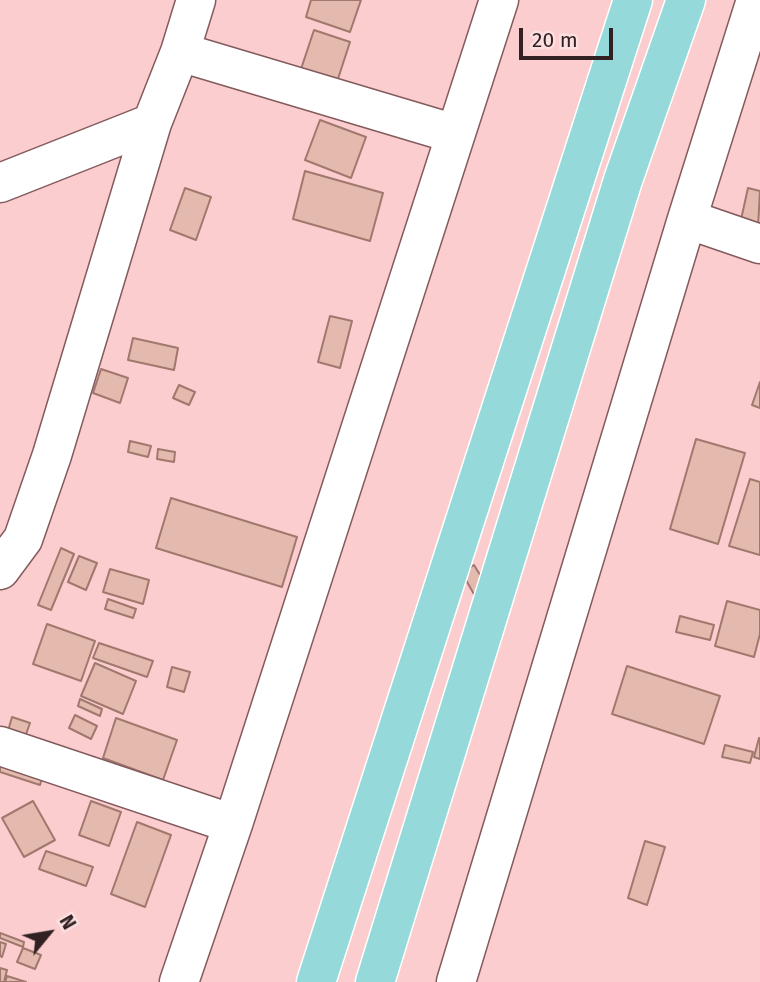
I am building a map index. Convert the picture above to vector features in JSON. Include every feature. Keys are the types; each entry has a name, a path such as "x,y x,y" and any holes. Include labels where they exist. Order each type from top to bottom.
{"main road":[{"path":"316,982 633,0"},
{"path":"375,982 623,180 686,0"}],"street":[{"path":"0,570 23,538 52,455 152,123 180,51 196,0"},
{"path":"179,982 233,824 499,0"},
{"path":"456,982 756,0"},
{"path":"180,51 455,134"},
{"path":"0,183 152,123"},
{"path":"687,219 760,244"},
{"path":"0,746 233,824"}],"building":[{"path":"311,0 361,0 350,32 306,17"},
{"path":"314,30 350,42 335,88 299,75"},
{"path":"320,120 366,137 351,178 305,160"},
{"path":"305,171 383,193 370,241 293,219"},
{"path":"185,188 211,197 196,240 170,230"},
{"path":"748,188 760,191 758,228 740,224"},
{"path":"330,316 352,321 340,368 318,362"},
{"path":"133,338 178,348 174,370 128,360"},
{"path":"101,369 128,378 120,403 93,393"},
{"path":"760,382 760,408 752,405"},
{"path":"179,385 195,392 189,405 173,398"},
{"path":"696,439 745,453 718,544 670,529"},
{"path":"130,441 151,446 148,457 128,452"},
{"path":"158,449 175,452 174,462 157,459"},
{"path":"750,479 760,482 760,555 729,546"},
{"path":"171,498 297,537 282,587 156,548"},
{"path":"61,548 74,554 51,610 38,605"},
{"path":"79,556 97,563 86,590 68,582"},
{"path":"474,565 488,588 475,596 462,573"},
{"path":"110,569 149,580 143,604 103,592"},
{"path":"108,599 136,609 133,618 105,609"},
{"path":"727,601 760,610 760,634 754,657 715,646"},
{"path":"680,616 714,625 710,640 676,632"},
{"path":"47,624 95,641 81,681 33,664"},
{"path":"99,643 153,661 147,677 93,658"},
{"path":"95,663 136,681 123,714 81,696"},
{"path":"627,666 720,696 704,744 612,714"},
{"path":"172,667 190,672 184,692 167,687"},
{"path":"80,699 102,709 100,716 78,706"},
{"path":"75,715 97,726 91,739 69,728"},
{"path":"12,717 30,723 25,737 8,731"},
{"path":"116,718 177,740 163,780 103,758"},
{"path":"760,739 760,759 754,757"},
{"path":"725,745 753,752 750,763 722,757"},
{"path":"0,761 44,771 40,785 0,772"},
{"path":"33,801 55,840 24,857 2,818"},
{"path":"91,801 121,812 109,846 79,835"},
{"path":"137,822 171,835 145,907 111,894"},
{"path":"645,841 665,847 647,905 628,898"},
{"path":"46,851 93,867 86,886 39,869"},
{"path":"0,933 24,942 23,947 0,938"},
{"path":"0,942 6,944 2,957 0,956"},
{"path":"23,948 41,955 35,969 17,962"},
{"path":"0,968 7,970 4,982 0,982"},
{"path":"7,976 26,982 5,982"}]}
